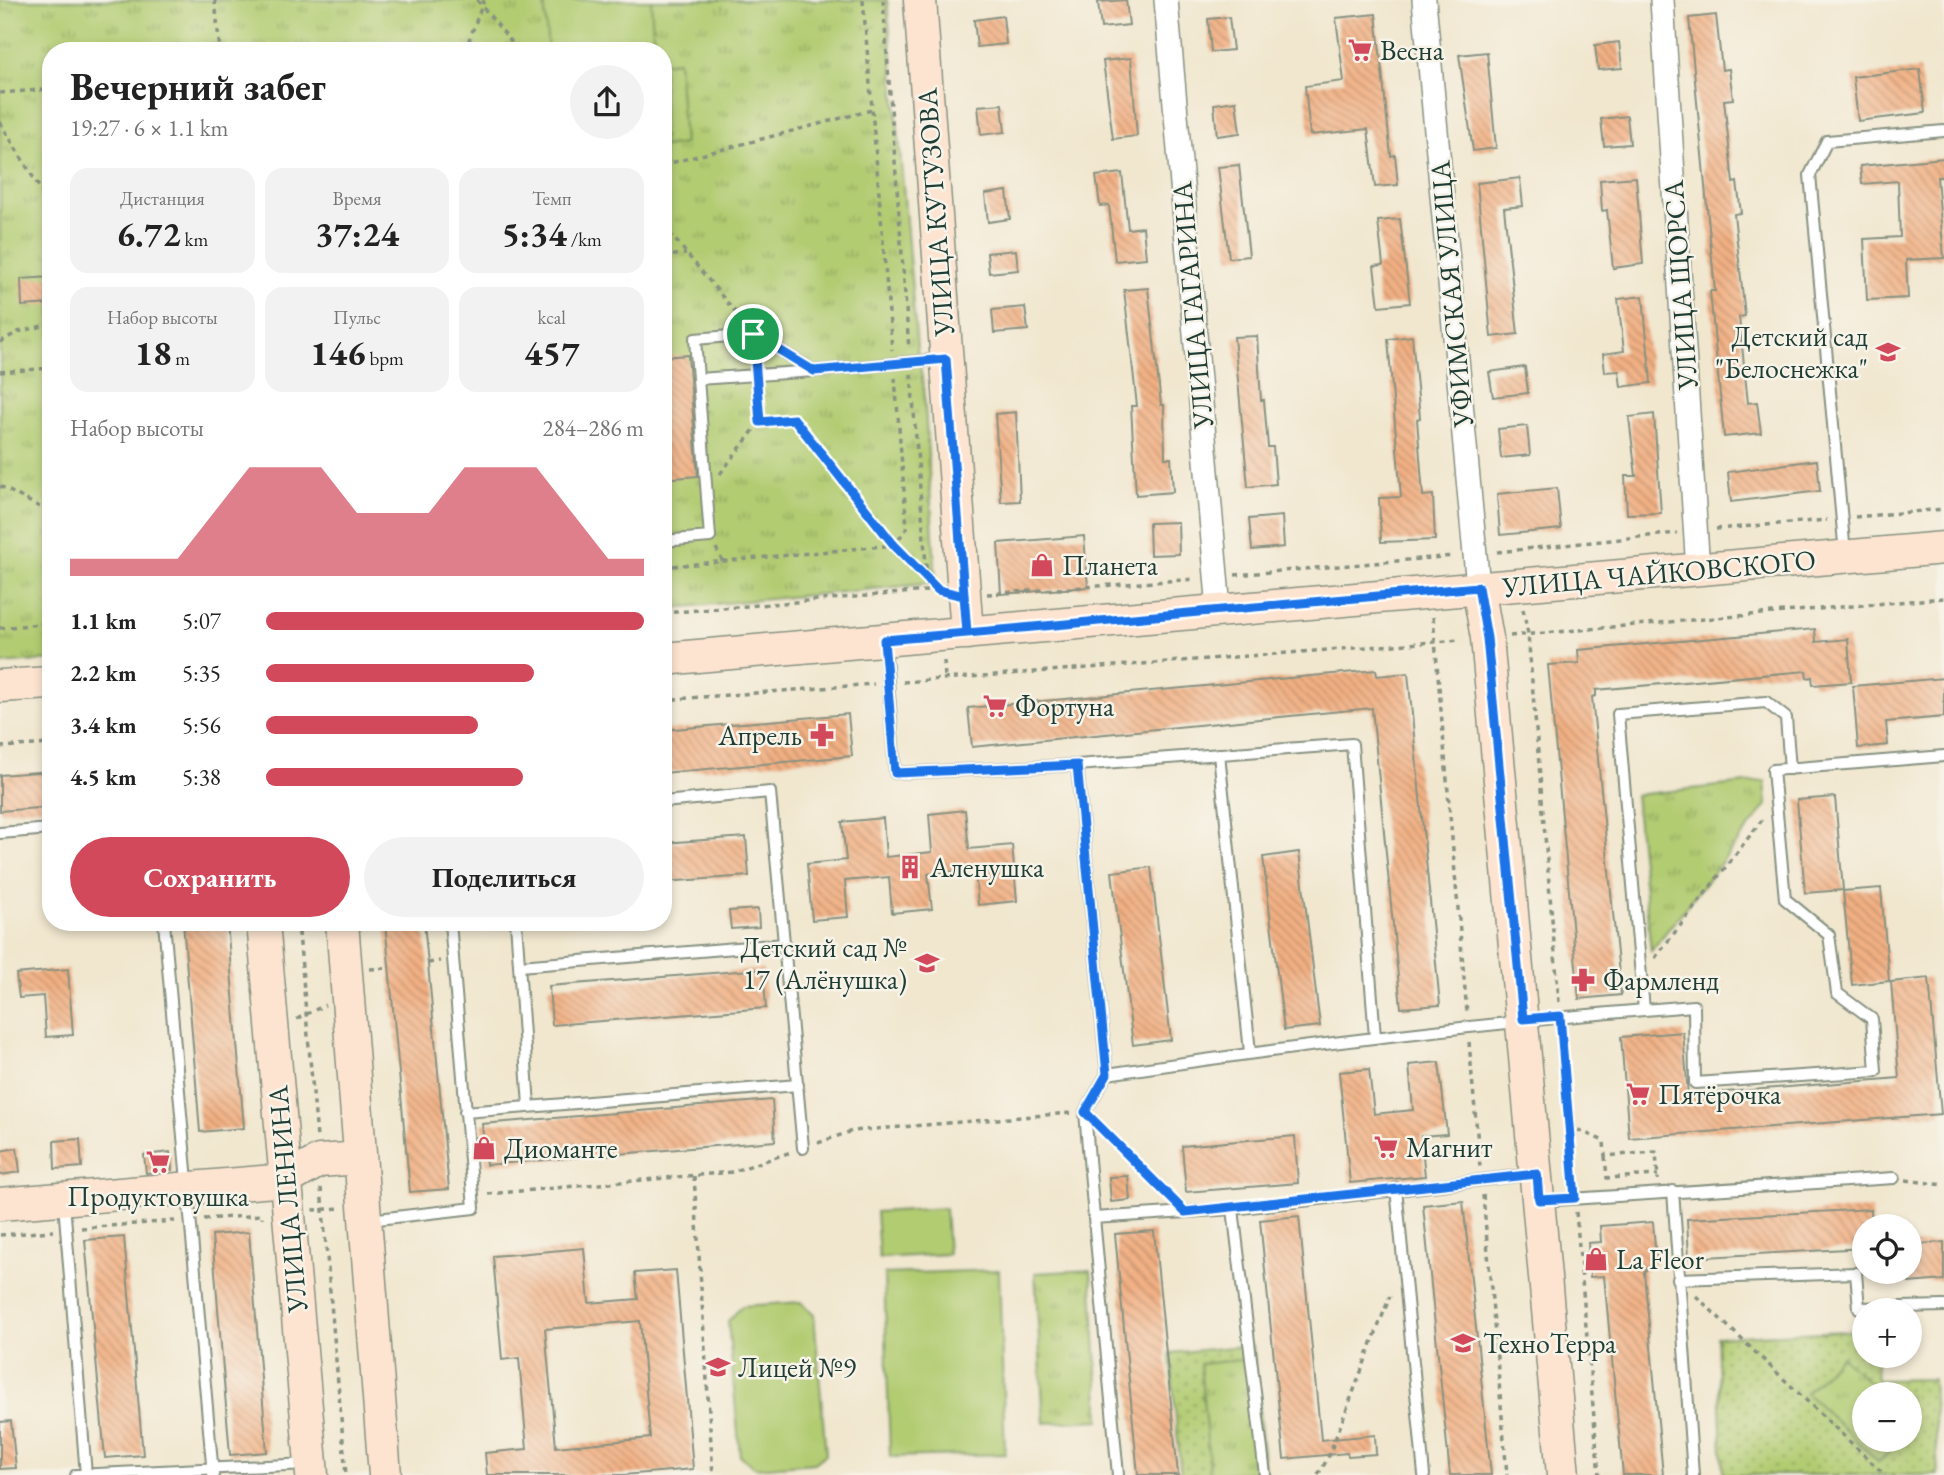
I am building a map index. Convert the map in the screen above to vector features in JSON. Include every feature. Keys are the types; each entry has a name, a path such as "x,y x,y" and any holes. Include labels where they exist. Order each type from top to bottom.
{"main road":[{"name":"УЛИЦА КУТУЗОВА","path":"920,0 946,359 951,593 967,633"},
{"name":"УЛИЦА ЧАЙКОВСКОГО","path":"672,658 1944,548"},
{"path":"1478,587 1487,638 1563,1475"},
{"path":"0,686 42,684"},
{"name":"УЛИЦА ЛЕНИНА","path":"264,931 311,1469"},
{"path":"344,931 356,981 360,1158 385,1475"},
{"path":"0,1204 286,1180 319,1161 360,1158"}],"street":[{"name":"УЛИЦА ГАГАРИНА","path":"1166,0 1219,610"},
{"name":"УФИМСКАЯ УЛИЦА","path":"1424,0 1478,587"},
{"name":"УЛИЦА ЩОРСА","path":"1662,0 1699,571"}],"lane":[{"path":"1845,557 1810,175 1827,141 1944,131"},
{"path":"672,540 710,537 695,339 753,334 814,371"},
{"path":"698,379 946,359"},
{"path":"884,640 895,773 1077,765 1352,744 1374,1037"},
{"path":"1644,1010 1618,714 1766,702 1786,718 1790,769"},
{"path":"1219,754 1250,1052"},
{"path":"1107,1074 1250,1052 1523,1019 1694,1006 1695,1083 1876,1071 1872,1019 1837,993 1829,935 1785,899 1773,770 1944,756"},
{"path":"1077,765 1107,1074 1085,1112 1118,1475"},
{"path":"672,801 770,792 803,1148"},
{"path":"0,833 42,830"},
{"path":"165,931 212,1471"},
{"path":"365,1220 474,1208 451,931"},
{"path":"517,931 529,1106"},
{"path":"520,966 785,944"},
{"path":"465,1112 798,1085"},
{"path":"1094,1218 1233,1209 1396,1188 1538,1187 1575,1198 1894,1178"},
{"path":"1396,1188 1424,1475"},
{"path":"1673,1191 1693,1475"},
{"path":"64,1200 86,1475"},
{"path":"1233,1209 1265,1475"},
{"path":"1678,1279 1856,1273 1859,1308 1944,1306"},
{"path":"76,1475 311,1469"}],"path":[{"path":"215,0 219,42"},
{"path":"477,0 512,42"},
{"path":"468,42 484,0"},
{"path":"883,0 927,578"},
{"path":"0,93 42,90"},
{"path":"672,163 872,110"},
{"path":"0,122 42,192"},
{"path":"672,236 753,334"},
{"path":"672,255 687,254"},
{"path":"0,342 18,332 42,326"},
{"path":"0,372 42,370"},
{"path":"707,493 760,422 756,375"},
{"path":"760,422 794,419 894,545 927,578 951,593"},
{"path":"0,486 42,509"},
{"path":"672,612 951,593"},
{"path":"672,699 1487,638 1944,598"},
{"path":"0,628 42,624"},
{"path":"1528,634 1599,1475"},
{"path":"0,747 42,745"},
{"path":"1641,976 1776,803"},
{"path":"299,931 346,1475"},
{"path":"273,1032 306,1015 356,981 389,968"},
{"path":"472,1195 732,1172 852,1131 1085,1112 1185,1212"},
{"path":"1569,1126 1604,1141 1607,1178 1658,1175"},
{"path":"1605,1156 1656,1152 1660,1192"},
{"path":"694,1176 713,1475"},
{"path":"1894,1178 1944,1185"},
{"path":"1318,1475 1328,1458 1404,1261"},
{"path":"1678,1279 1885,1475"}],"green space":[{"path":"0,0 887,0 917,348 924,390 936,583 672,608 672,42 42,42 42,661 0,664"},
{"path":"544,0 651,0 653,42 547,42"},
{"path":"678,61 684,144 672,146 672,62"},
{"path":"1765,781 1767,805 1651,951 1635,795"},
{"path":"945,1208 948,1254 879,1258 876,1212"},
{"path":"999,1270 1005,1454 890,1457 884,1274"},
{"path":"1091,1270 1100,1420 1044,1423 1035,1273"},
{"path":"801,1302 814,1315 826,1454 815,1463 756,1468 740,1456 728,1321 742,1306"},
{"path":"1852,1331 1852,1368 1876,1368 1877,1380 1933,1379 1938,1475 1723,1475 1717,1337"},
{"path":"1253,1345 1265,1475 1181,1475 1170,1353"},
{"path":"1841,1356 1868,1382 1852,1382 1852,1436 1806,1393"},
{"path":"1250,1359 1261,1472 1210,1475 1200,1364"},
{"path":"1868,1452 1889,1452 1879,1462"}],"building":[{"path":"1126,0 1129,25 1101,28 1098,2"},
{"name":"Весна","path":"1376,14 1391,156 1395,155 1398,185 1375,187 1368,129 1310,135 1305,86 1344,81 1336,18"},
{"path":"1716,15 1722,70 1729,69 1733,99 1724,100 1733,183 1737,182 1741,213 1734,214 1745,316 1739,317 1748,403 1757,402 1761,433 1724,437 1710,291 1715,291 1689,18"},
{"path":"1003,16 1006,44 977,47 974,20"},
{"path":"1229,17 1233,50 1211,52 1208,19"},
{"path":"1619,42 1622,68 1598,70 1595,45"},
{"path":"1487,52 1496,148 1473,151 1459,55"},
{"path":"1131,58 1137,136 1113,139 1103,61"},
{"path":"1920,69 1925,113 1858,121 1853,77"},
{"path":"1236,101 1240,133 1217,136 1214,104"},
{"path":"1002,104 1005,132 981,135 978,106"},
{"path":"1627,116 1630,144 1604,146 1601,119"},
{"path":"1944,158 1944,177 1937,177 1944,258 1906,260 1908,298 1867,300 1864,239 1900,237 1898,181 1862,184 1860,166"},
{"path":"1239,165 1249,256 1229,258 1218,167"},
{"path":"1122,173 1128,229 1143,227 1146,258 1115,261 1109,205 1100,206 1096,176"},
{"path":"1636,177 1643,264 1613,268 1607,210 1602,211 1600,180"},
{"path":"1520,178 1523,206 1504,208 1518,334 1491,337 1477,183"},
{"path":"1007,191 1010,219 988,222 985,194"},
{"path":"1400,219 1410,303 1379,306 1374,266 1383,265 1378,221"},
{"path":"1016,250 1018,270 989,273 987,253"},
{"path":"42,278 42,305 22,306 21,279"},
{"path":"1148,288 1161,405 1164,405 1165,458 1171,458 1173,492 1136,495 1131,406 1137,406 1124,290"},
{"path":"1643,296 1651,383 1621,387 1619,371 1605,372 1603,354 1624,351 1618,299"},
{"path":"1025,307 1028,330 994,333 992,310"},
{"path":"1257,336 1261,400 1264,400 1268,447 1273,447 1276,484 1248,487 1234,337"},
{"path":"1412,336 1420,418 1417,419 1423,496 1433,495 1435,540 1381,542 1379,498 1401,497 1388,339"},
{"path":"688,355 698,476 672,478 672,356"},
{"path":"1525,367 1528,393 1493,397 1489,372"},
{"path":"1016,412 1020,501 1001,502 995,414"},
{"path":"1654,414 1661,513 1627,514 1625,476 1636,476 1629,417"},
{"path":"1527,426 1530,455 1501,458 1498,429"},
{"path":"1817,460 1820,491 1731,502 1728,472"},
{"path":"1557,488 1561,529 1500,535 1497,494"},
{"path":"1282,516 1284,547 1252,550 1249,519"},
{"path":"1178,522 1179,554 1150,555 1149,523"},
{"name":"Планета","path":"1084,536 1088,587 1001,594 998,543"},
{"path":"1815,629 1816,642 1848,639 1851,682 1813,685 1812,677 1807,678 1806,671 1596,690 1596,696 1592,697 1621,995 1579,999 1548,665 1579,663 1578,650"},
{"path":"1376,670 1377,676 1408,673 1440,1005 1401,1008 1372,708 972,747 968,708"},
{"path":"1944,678 1944,717 1886,722 1888,745 1858,748 1853,686"},
{"path":"848,714 852,756 672,772 672,729"},
{"path":"42,772 42,808 0,811 0,775"},
{"path":"1835,797 1843,890 1805,893 1797,800"},
{"name":"Аленушка","path":"965,810 969,849 1012,845 1017,901 978,905 975,869 928,874 932,909 892,913 889,877 845,881 848,917 812,920 807,864 846,860 842,822 883,818 886,857 932,852 929,814"},
{"path":"746,837 749,876 672,881 672,842"},
{"path":"1299,852 1320,1026 1284,1030 1263,857"},
{"path":"1151,867 1171,1040 1133,1045 1112,872"},
{"path":"1881,888 1889,981 1852,985 1843,891"},
{"path":"758,909 759,927 731,929 729,911"},
{"path":"184,931 228,931 244,1128 200,1132"},
{"path":"386,931 425,931 449,1189 410,1192"},
{"path":"68,969 73,1035 46,1037 43,996 19,998 16,974"},
{"path":"763,969 766,1008 552,1025 549,986"},
{"path":"1929,978 1941,1114 1629,1138 1621,1037 1683,1032 1688,1095 1899,1078 1891,982"},
{"path":"1439,1062 1447,1134 1421,1136 1425,1176 1350,1183 1339,1072 1369,1069 1374,1114 1413,1110 1409,1065"},
{"path":"772,1100 775,1141 486,1165 482,1124"},
{"path":"1295,1136 1298,1183 1186,1192 1182,1146"},
{"path":"80,1139 82,1167 55,1169 54,1141"},
{"path":"17,1148 20,1172 0,1175 0,1151"},
{"name":"Продуктовушка","path":"170,1152 172,1170 146,1173 144,1155"},
{"path":"1128,1176 1130,1200 1111,1202 1109,1177"},
{"path":"1463,1201 1491,1475 1450,1475 1423,1205"},
{"path":"1871,1209 1871,1214 1852,1214 1852,1249 1689,1258 1687,1219"},
{"path":"1299,1216 1321,1440 1375,1435 1376,1454 1348,1456 1347,1453 1284,1459 1260,1220"},
{"path":"1653,1222 1656,1260 1644,1272 1663,1475 1623,1475 1604,1276 1590,1277 1588,1243 1601,1242 1600,1226"},
{"path":"1154,1231 1178,1475 1138,1475 1115,1234"},
{"path":"249,1232 267,1452 230,1455 212,1235"},
{"path":"124,1237 143,1455 105,1458 85,1240"},
{"path":"1944,1242 1944,1280 1922,1282 1922,1244"},
{"name":"Лицей №9","path":"584,1248 589,1303 638,1299 635,1273 676,1270 693,1469 623,1475 487,1475 485,1453 527,1449 519,1358 502,1360 493,1256","holes":["640,1321 650,1438 556,1447 545,1329"]},
{"path":"11,1421 16,1468 0,1469 0,1422"}],"place":[{"name":"Весна","path":"1360,50"},
{"name":"Детский сад \"Белоснежка\"","path":"1888,352"},
{"name":"Планета","path":"1042,565"},
{"name":"Фортуна","path":"995,706"},
{"name":"Апрель","path":"822,735"},
{"name":"Аленушка","path":"910,867"},
{"name":"Детский сад № 17 (Алёнушка)","path":"927,963"},
{"name":"Фармленд","path":"1583,980"},
{"name":"Пятёрочка","path":"1638,1094"},
{"name":"Магнит","path":"1386,1147"},
{"name":"Диоманте","path":"484,1148"},
{"name":"Продуктовушка","path":"158,1162"},
{"name":"La Fleor","path":"1596,1259"},
{"name":"ТехноТерра","path":"1463,1343"},
{"name":"Лицей №9","path":"718,1367"}],"route":[{"path":"753,334 760,422 794,419 894,545 938,590 964,596 967,633 884,640 895,773 1077,765 1107,1074 1085,1112 1185,1212 1233,1209 1396,1188 1537,1174 1539,1200 1575,1198 1560,1016 1523,1019 1487,638 1478,587 967,633 946,359 814,371 753,334"}]}
